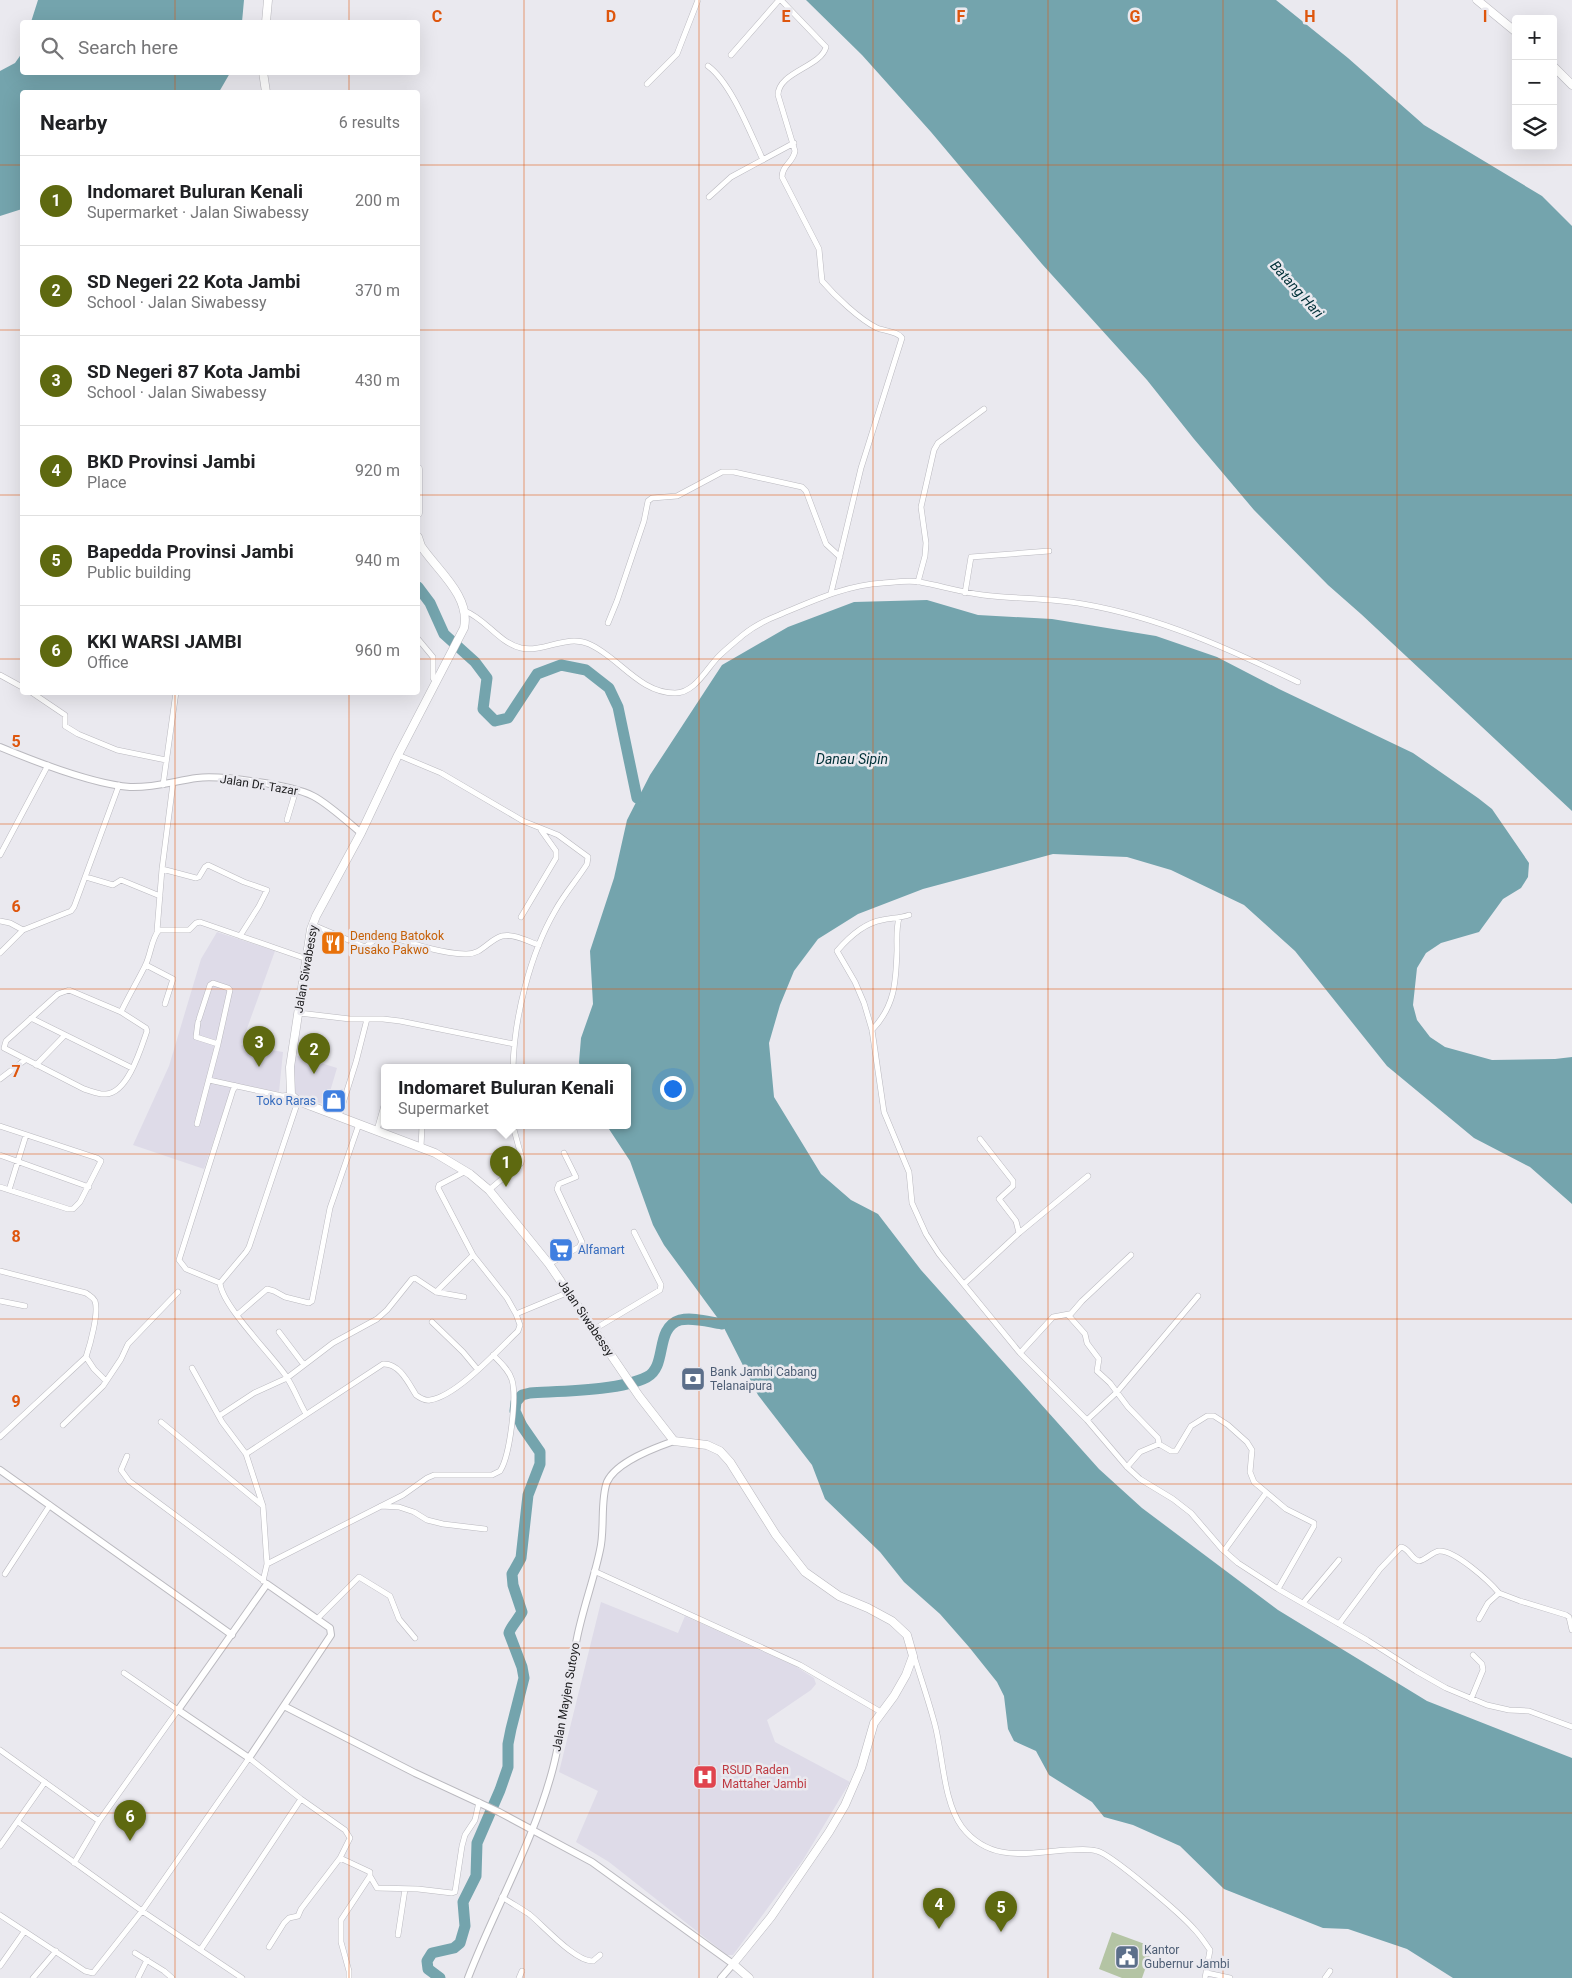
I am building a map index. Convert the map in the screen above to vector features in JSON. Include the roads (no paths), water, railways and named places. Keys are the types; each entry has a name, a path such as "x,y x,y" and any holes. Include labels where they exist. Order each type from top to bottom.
{"main road":[{"path":"266,20 268,0"},
{"path":"1477,0 1512,29"},
{"path":"1557,70 1572,84"},
{"path":"263,75 266,90"},
{"path":"420,543 459,596 465,611"},
{"name":"Jalan Siwabessy","path":"465,611 464,628 398,755 361,833 322,903 313,925 290,1067 291,1095 298,1101 421,1147 466,1171 489,1190 549,1264 639,1396 674,1441"},
{"path":"674,1441 688,1441 707,1445 720,1451 730,1462 776,1535 806,1572 839,1596 868,1608 892,1621 907,1635 913,1656 906,1675 894,1696 874,1723 861,1768 852,1790 829,1832 771,1917 733,1964 749,1978"}],"street":[{"path":"647,84 677,54 698,0"},
{"path":"731,55 780,0 826,47 823,54 784,82 779,88 778,95 794,143 795,154 792,160 784,166 782,177 819,249 822,280 864,320 879,329 899,335 902,338 861,468 852,513 831,593"},
{"path":"708,66 716,71 734,99 763,160"},
{"path":"709,198 731,177 794,143"},
{"path":"918,582 925,556 926,543 920,507 934,450 938,443 984,409"},
{"path":"608,624 644,521 648,501 652,498 677,496 722,472 734,472 802,488 806,491 826,544 840,557"},
{"path":"965,593 972,556 1049,551"},
{"path":"465,611 477,616 513,646 529,650 563,642 582,642 601,652 648,686 663,692 676,693 686,692 719,656 745,633 765,620 831,593 858,586 918,582 965,593 1037,598 1083,604 1126,613 1225,647 1298,682"},
{"path":"420,641 433,657 432,678 436,683"},
{"path":"0,675 20,686"},
{"path":"35,695 65,715 64,726 78,734 117,750 166,760"},
{"path":"163,785 176,695"},
{"name":"Jalan Dr. Tazar","path":"0,747 48,765 119,786 143,788 198,778 218,778 296,790 314,796 361,833"},
{"path":"398,755 441,774 540,830 558,835 588,856 588,861 555,909 544,931 526,988 514,1044 513,1064"},
{"path":"0,855 48,765"},
{"path":"121,1012 134,984 146,965 157,931 162,869 173,783"},
{"path":"0,953 22,930 73,909 119,786"},
{"path":"287,820 296,790"},
{"path":"521,917 556,858 556,851 540,830"},
{"path":"162,869 196,878 208,866 267,890 240,936"},
{"path":"86,877 113,884 121,880 160,896"},
{"path":"909,914 899,918 881,920 859,930 838,951 858,989 872,1030 884,1112 909,1172 912,1203 926,1234 939,1254 1020,1352 1087,1420 1127,1466 1140,1478 1173,1499 1192,1514 1224,1551 1238,1563 1278,1589 1423,1675 1471,1699 1497,1708 1529,1711 1572,1727"},
{"path":"872,1030 884,1017 892,999 896,972 899,918"},
{"path":"0,921 22,930"},
{"path":"157,931 165,929 189,930 196,923 200,922 308,959"},
{"path":"313,925 365,947 383,934 444,951 466,954 478,953 502,936 513,937 539,945"},
{"path":"146,965 173,979 165,1004"},
{"path":"198,1124 210,1080 218,1044 230,990 213,983 210,984 196,1037 218,1044"},
{"path":"69,990 121,1012 144,1026 147,1031 140,1054 121,1086 113,1093 106,1094 84,1089 6,1050 4,1046 6,1041 58,994 69,990"},
{"path":"299,1013 350,1019 400,1021 514,1044"},
{"path":"31,1018 132,1068"},
{"path":"339,1116 367,1019"},
{"path":"36,1064 64,1035"},
{"path":"0,1079 25,1060"},
{"path":"210,1080 282,1096 291,1095"},
{"path":"220,1283 186,1269 179,1260 233,1090 236,1086"},
{"path":"298,1101 249,1247 220,1283 221,1290 237,1315 287,1378 306,1414"},
{"path":"377,1130 381,1116"},
{"path":"237,1315 267,1289 301,1301 309,1303 312,1301 330,1208 359,1124"},
{"path":"0,1126 100,1160 100,1164 89,1187 78,1206 73,1209 68,1210 0,1187"},
{"path":"421,1147 422,1129"},
{"path":"489,1190 521,1163 522,1159 514,1129"},
{"path":"9,1190 26,1135"},
{"path":"980,1139 1013,1181 1013,1186 999,1199 1016,1221 1019,1233"},
{"path":"549,1264 579,1247 582,1242 557,1189 559,1184 576,1176 564,1153"},
{"path":"0,1155 89,1187"},
{"path":"246,1454 383,1364 390,1364 397,1368 416,1395 430,1401 449,1392 478,1370 520,1328 516,1314 507,1298 473,1255 438,1188 440,1185 466,1171"},
{"path":"964,1284 1019,1233 1088,1176"},
{"path":"593,1330 660,1290 661,1285 634,1232"},
{"path":"436,1292 473,1255"},
{"path":"1020,1352 1053,1317 1070,1314 1131,1255"},
{"path":"0,1271 91,1296 94,1299 95,1305 92,1336 86,1357 0,1437"},
{"path":"219,1416 254,1393 287,1378 333,1342 377,1319 387,1310 412,1279 415,1278 436,1292 464,1297"},
{"path":"63,1425 106,1381 122,1359 128,1344 178,1292"},
{"path":"516,1314 569,1292"},
{"path":"1087,1420 1117,1392 1198,1296"},
{"path":"0,1301 26,1306"},
{"path":"1070,1314 1069,1318 1085,1334 1087,1343 1099,1358 1097,1370 1158,1438 1159,1444"},
{"path":"432,1322 463,1352 478,1370"},
{"path":"279,1332 304,1366"},
{"path":"267,1564 381,1506 434,1475 492,1475 500,1471 507,1453 514,1390 508,1372 493,1355"},
{"path":"86,1357 94,1369 106,1381"},
{"path":"74,1863 99,1822 232,1635 265,1582 267,1564 263,1506 246,1454 219,1416 192,1368"},
{"path":"1159,1444 1176,1452 1191,1426 1206,1416 1214,1416 1228,1424 1247,1442 1253,1453 1251,1476 1254,1482 1286,1509 1314,1523 1278,1589"},
{"path":"160,1422 263,1506"},
{"name":"Jalan Mayjen Sutoyo","path":"468,1978 532,1830 552,1769 566,1707 580,1623 602,1537 605,1492 608,1482 624,1465 652,1449 674,1441"},
{"path":"1127,1466 1144,1450 1159,1444"},
{"path":"0,1915 85,1971 93,1973 142,1911 330,1638 330,1628 129,1482 121,1470 127,1456"},
{"path":"0,1470 232,1635"},
{"path":"1224,1551 1266,1493"},
{"path":"5,1574 50,1505"},
{"path":"381,1506 399,1507 414,1512 427,1520 443,1524 485,1529"},
{"path":"1339,1624 1380,1569 1401,1546 1415,1560 1419,1561 1438,1552 1448,1552 1481,1573 1499,1592 1520,1602 1566,1615 1569,1617 1572,1630"},
{"path":"1303,1603 1339,1560"},
{"path":"594,1571 800,1665 881,1712"},
{"path":"317,1619 358,1577 390,1596 399,1619 415,1638"},
{"path":"1479,1620 1488,1603 1499,1592"},
{"path":"1471,1699 1482,1670 1482,1664 1473,1655"},
{"path":"913,1656 935,1726 944,1778 954,1812 962,1826 985,1848 1002,1853 1017,1854 1085,1849 1099,1851 1124,1869 1194,1928 1210,1950 1206,1975 1230,1978"},
{"path":"124,1673 249,1758 348,1835 350,1841 340,1858 301,1909 298,1916 289,1918 284,1922 269,1947"},
{"path":"284,1706 415,1773 482,1803 592,1862 733,1964 721,1978"},
{"path":"0,1750 99,1822"},
{"path":"0,1846 44,1782"},
{"path":"201,1950 300,1799"},
{"path":"340,1858 370,1872 370,1876 377,1888 456,1892 465,1835 475,1820 482,1803"},
{"path":"18,1822 142,1911 242,1978"},
{"path":"349,1978 349,1971 341,1942 341,1920 370,1876"},
{"path":"398,1935 405,1889"},
{"path":"502,1897 530,1915 565,1947 585,1960 593,1961 600,1955"},
{"path":"0,1966 24,1932"},
{"path":"33,1978 56,1951"},
{"path":"135,1954 164,1971 172,1978"},
{"path":"138,1978 147,1960"},
{"path":"519,1978 522,1970"},
{"path":"1324,1978 1330,1970"}],"water":[{"path":"38,0 244,0 242,20 32,20"},
{"name":"Batang Hari","path":"806,0 1276,0 1348,58 1424,125 1542,196 1572,226 1572,811 1328,585 1254,510 1147,380 1042,264 931,132 862,55"},
{"path":"20,56 20,75 229,75 220,90 20,90 20,210 0,216 0,71 15,63"},
{"name":"Danau Sipin","path":"927,600 978,615 1052,619 1156,636 1217,657 1413,753 1492,809 1529,863 1528,877 1521,888 1503,899 1479,932 1441,943 1426,953 1417,968 1413,1005 1417,1020 1430,1037 1445,1047 1492,1060 1572,1057 1572,1204 1530,1167 1474,1138 1387,1066 1295,951 1244,905 1171,870 1127,857 1053,854 923,889 858,914 818,939 794,971 780,1005 769,1043 774,1097 821,1174 851,1200 878,1214 921,1270 1099,1469 1142,1508 1278,1610 1427,1701 1572,1758 1572,1978 1453,1978 1407,1949 1348,1929 1323,1928 1224,1889 1180,1846 1133,1825 1104,1817 1092,1802 1049,1775 1036,1751 1014,1741 1008,1729 1004,1696 997,1682 969,1647 940,1614 904,1582 880,1552 825,1499 812,1465 758,1395 722,1324 664,1245 653,1225 630,1161 609,1129 631,1129 631,1064 579,1064 579,1062 581,1038 593,1004 590,951 614,878 627,820 650,775 722,665 788,627 854,602"}],"waterway":[{"path":"420,590 430,603 444,634 475,662 487,678 483,709 495,721 508,718 537,674 561,665 586,670 609,688 618,707 637,798"},
{"path":"440,1978 428,1969 427,1961 432,1953 454,1948 460,1943 465,1926 463,1902 476,1876 477,1843 508,1767 508,1744 524,1678 522,1667 509,1633 522,1612 513,1585 512,1574 521,1558 528,1495 540,1464 540,1452 522,1426 515,1411 516,1402 522,1395 530,1393 590,1390 635,1382 653,1372 657,1365 667,1331 672,1324 680,1320 690,1319 722,1324"}],"place":[{"name":"Dendeng Batokok Pusako Pakwo","path":"333,943"},
{"name":"SD Negeri 87 Kota Jambi","path":"259,1067"},
{"name":"SD Negeri 22 Kota Jambi","path":"314,1074"},
{"name":"Toko Raras","path":"334,1101"},
{"name":"Indomaret Buluran Kenali","path":"506,1187"},
{"name":"Alfamart","path":"561,1250"},
{"name":"Bank Jambi Cabang Telanaipura","path":"693,1379"},
{"name":"RSUD Raden Mattaher Jambi","path":"705,1777"},
{"name":"KKI WARSI JAMBI","path":"130,1841"},
{"name":"BKD Provinsi Jambi","path":"939,1929"},
{"name":"Bapedda Provinsi Jambi","path":"1001,1932"},
{"name":"Kantor Gubernur Jambi","path":"1127,1957"}]}
